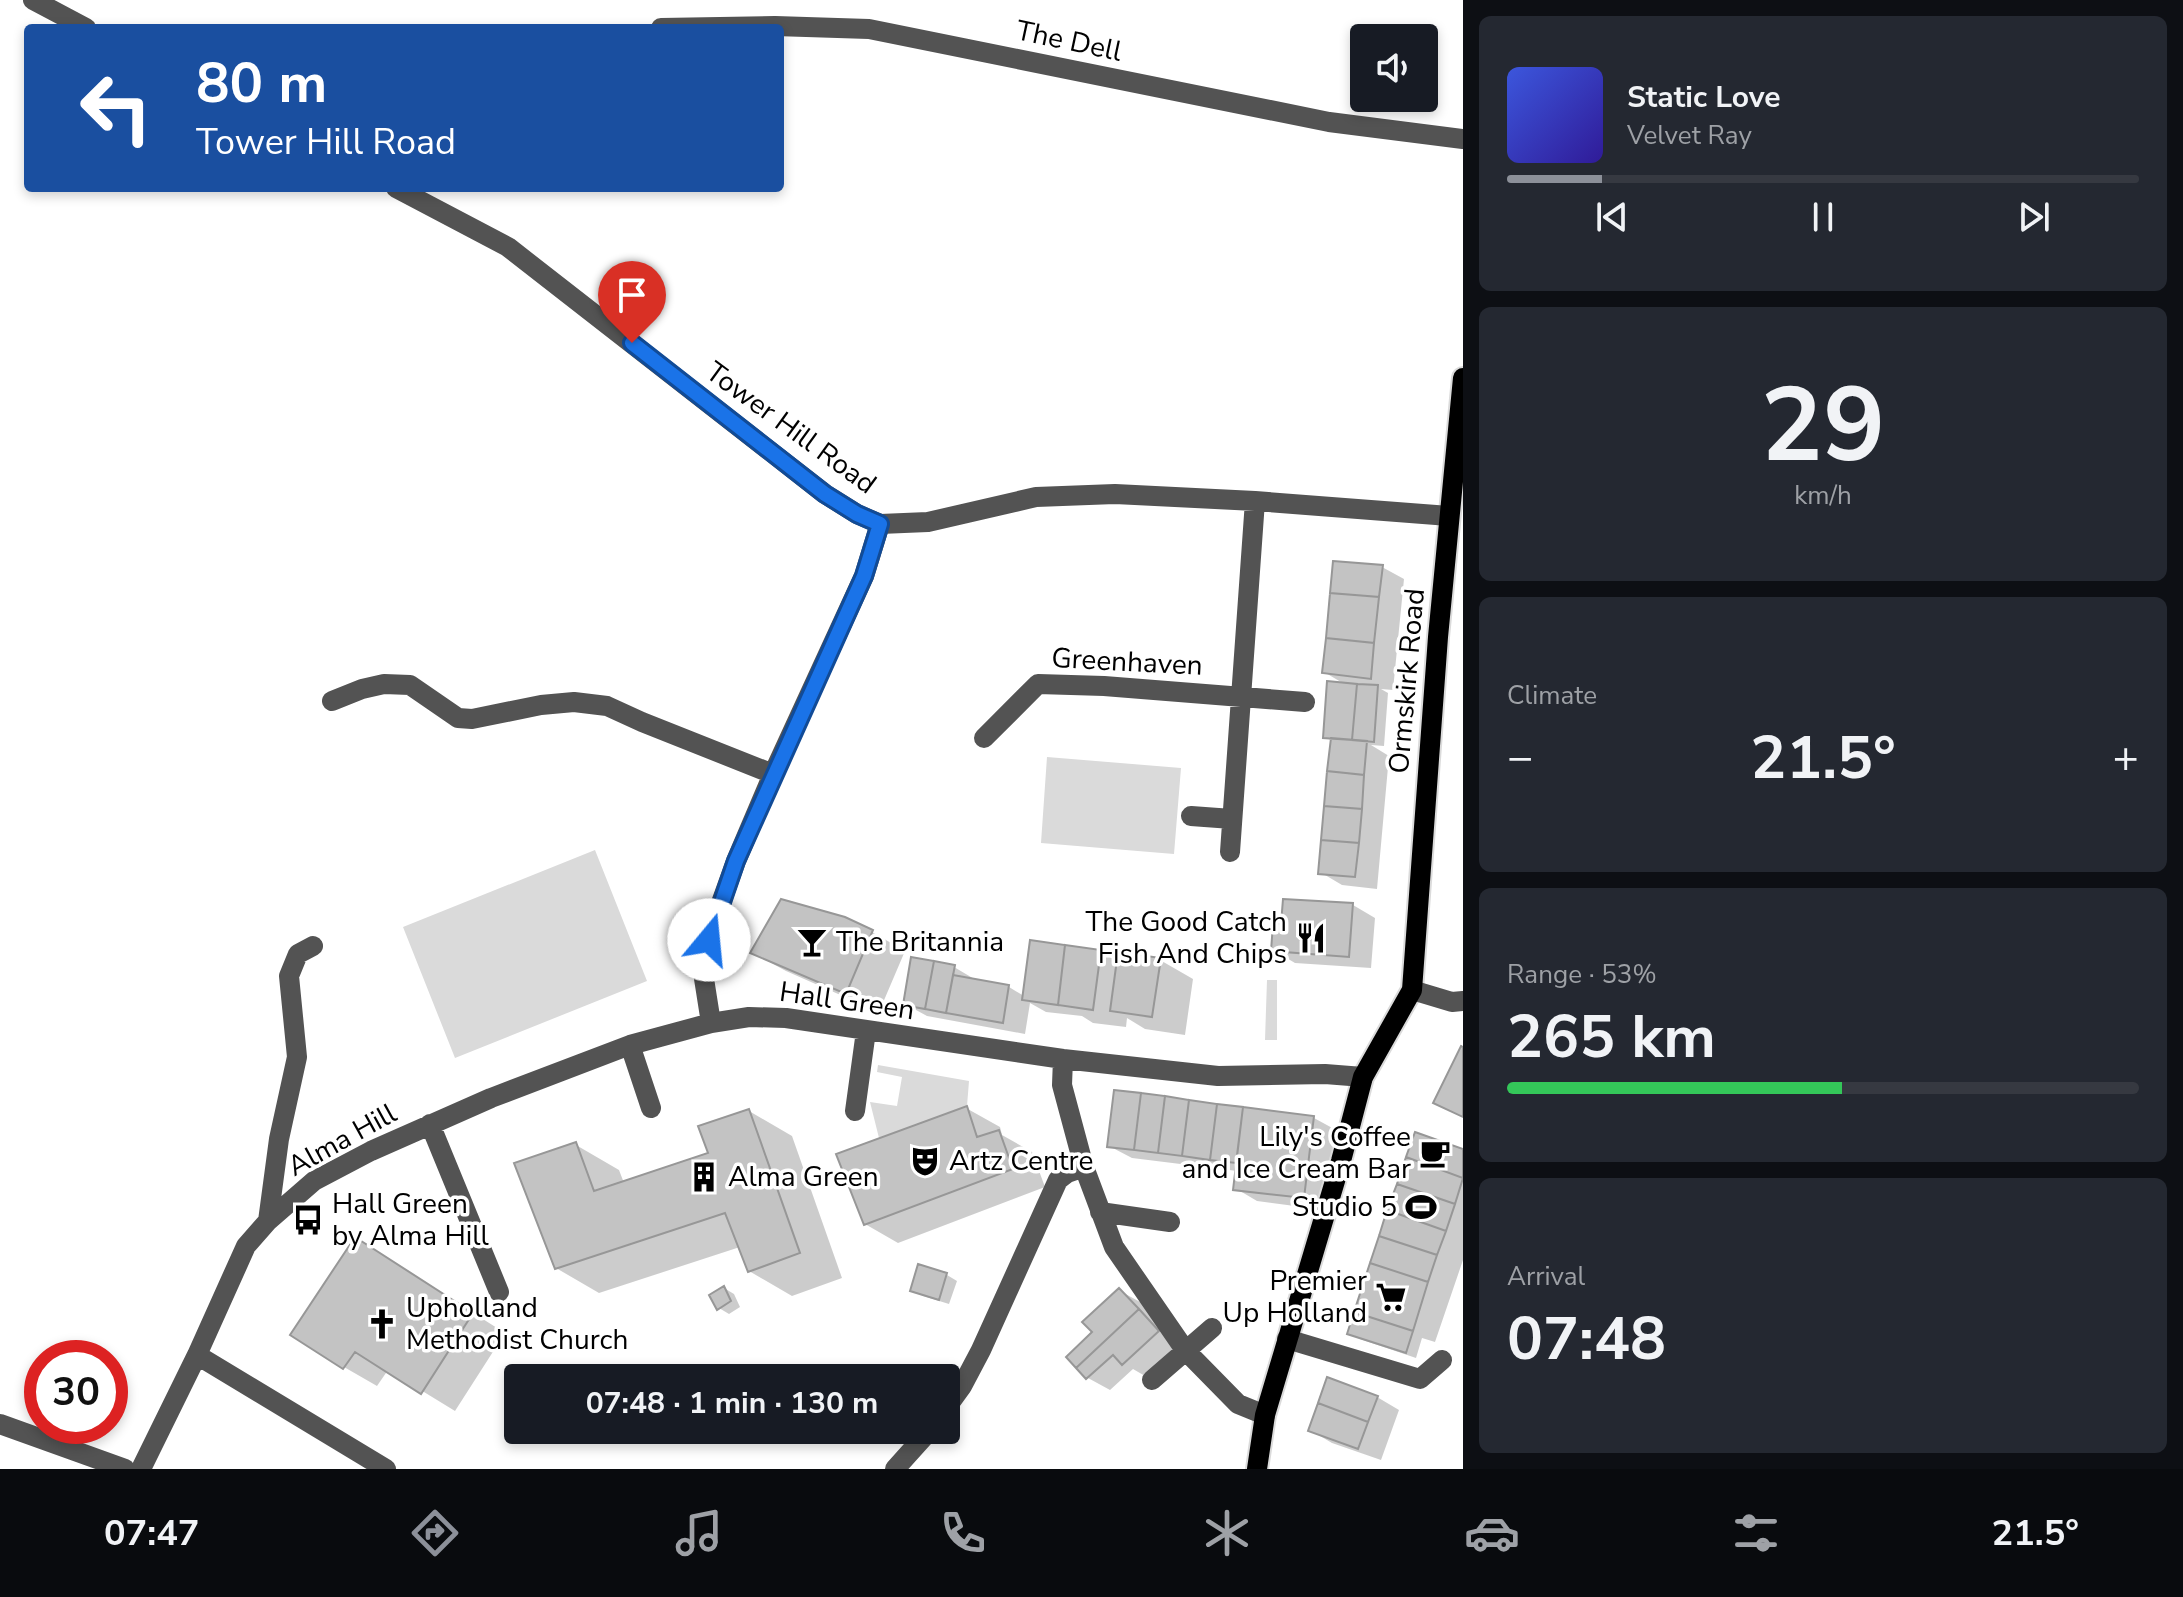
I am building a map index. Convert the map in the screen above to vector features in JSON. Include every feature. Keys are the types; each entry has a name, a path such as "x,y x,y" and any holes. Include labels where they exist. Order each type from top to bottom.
{"main road":[{"name":"Ormskirk Road","path":"1412,990 1449,516 1458,482 1463,378"},
{"path":"1257,1469 1265,1415 1363,1077 1412,990"}],"street":[{"path":"33,0 78,24"},
{"name":"The Dell","path":"784,26 869,29 1329,122 1463,139"},
{"name":"Tower Hill Road","path":"404,192 508,247 825,494 880,524 928,522 1036,497 1115,494 1449,516"},
{"name":"Greenhaven","path":"1230,852 1255,501"},
{"path":"711,1023 702,966 717,914 773,774 864,576 880,524"},
{"path":"332,701 384,684 410,685 458,718 472,719 541,705 574,702 607,706 773,774"},
{"name":"Greenhaven","path":"984,738 1038,684 1240,697"},
{"path":"1240,697 1305,702"},
{"path":"1191,816 1232,819"},
{"path":"268,1221 279,1139 297,1057 289,976 298,954 313,946"},
{"path":"1412,990 1452,1002 1463,1001"},
{"name":"Hall Green","path":"711,1023 749,1017 786,1018 1063,1059 1218,1076 1325,1074 1363,1077"},
{"name":"Alma Hill","path":"141,1469 246,1246 268,1221 314,1181 371,1151 491,1098 630,1045 711,1023"},
{"path":"855,1111 866,1031"},
{"path":"630,1045 651,1108"},
{"path":"1063,1059 1062,1085 1084,1167 1114,1247 1185,1350 1238,1404 1265,1415"},
{"path":"430,1124 499,1292"},
{"path":"960,1389 981,1350 1058,1180 1084,1167"},
{"path":"1100,1212 1170,1222"},
{"path":"1152,1380 1212,1328"},
{"path":"1287,1339 1420,1379 1442,1360"},
{"path":"197,1355 386,1469"},
{"path":"1,1426 125,1469"},
{"path":"895,1469 917,1444"}],"shaded area":[{"path":"1047,757 1181,768 1174,854 1041,843"},
{"path":"595,850 647,981 455,1058 403,927"},
{"path":"1267,980 1277,980 1277,1040 1265,1040"},
{"path":"878,1065 969,1081 967,1106 879,1138 870,1102 897,1106 902,1077 877,1072"}],"building":[{"path":"1333,561 1383,565 1379,597 1330,593"},
{"path":"1330,593 1379,597 1374,643 1326,638"},
{"path":"1326,638 1374,643 1371,679 1322,673"},
{"path":"1327,681 1357,684 1352,740 1323,738"},
{"path":"1357,684 1378,685 1374,742 1352,740"},
{"path":"1331,738 1367,741 1364,775 1327,771"},
{"path":"1327,771 1364,775 1362,809 1324,806"},
{"path":"1324,806 1362,809 1359,843 1321,840"},
{"path":"1321,840 1359,843 1355,877 1318,874"},
{"name":"The Britannia","path":"781,899 845,917 873,930 846,994 750,953"},
{"name":"The Good Catch Fish And Chips","path":"1283,899 1353,903 1349,957 1271,951 1273,924 1281,924"},
{"path":"1030,940 1065,945 1058,1005 1022,1000"},
{"path":"1065,945 1101,950 1093,1010 1058,1005"},
{"path":"1118,952 1161,958 1152,1017 1110,1011"},
{"path":"911,957 934,961 925,1009 903,1005"},
{"path":"934,961 955,965 946,1013 925,1009"},
{"path":"953,975 1009,985 1003,1023 946,1013"},
{"path":"1463,1047 1463,1117 1433,1103"},
{"path":"1114,1090 1141,1093 1134,1150 1107,1147"},
{"path":"1141,1093 1165,1096 1158,1153 1134,1150"},
{"path":"1165,1096 1189,1100 1182,1156 1158,1153"},
{"path":"1189,1100 1217,1104 1210,1160 1182,1156"},
{"path":"1217,1104 1243,1107 1236,1163 1210,1160"},
{"name":"Artz Centre","path":"967,1106 977,1137 999,1130 1013,1169 864,1225 836,1154"},
{"path":"1243,1107 1314,1116 1304,1198 1233,1190"},
{"name":"Alma Green","path":"749,1109 800,1253 748,1272 725,1213 555,1269 514,1163 576,1142 594,1191 708,1153 698,1126"},
{"name":"Lily's Coffee and Ice Cream Bar","path":"1415,1132 1463,1149 1463,1178 1406,1157"},
{"path":"1406,1157 1463,1178 1455,1204 1397,1184"},
{"name":"Studio 5","path":"1397,1184 1455,1204 1446,1231 1387,1210"},
{"path":"1387,1210 1446,1231 1437,1255 1379,1236"},
{"path":"1379,1236 1437,1255 1428,1282 1370,1263"},
{"name":"Upholland Methodist Church","path":"355,1237 473,1313 421,1394 355,1352 343,1369 290,1335"},
{"name":"Premier Up Holland","path":"1370,1263 1428,1282 1413,1331 1354,1312"},
{"path":"918,1264 947,1273 939,1300 910,1291"},
{"path":"724,1286 731,1301 717,1310 709,1295"},
{"path":"1119,1288 1139,1309 1076,1368 1066,1357 1092,1332 1082,1322"},
{"path":"1139,1309 1159,1331 1122,1365 1113,1355 1086,1379 1076,1368"},
{"path":"1354,1312 1413,1331 1406,1353 1347,1334"},
{"path":"1327,1377 1378,1396 1368,1422 1318,1403"},
{"path":"1318,1403 1368,1422 1358,1449 1308,1431"}],"place":[{"name":"The Good Catch Fish And Chips","path":"1311,938"},
{"name":"The Britannia","path":"812,942"},
{"name":"Lily's Coffee and Ice Cream Bar","path":"1435,1153"},
{"name":"Artz Centre","path":"925,1161"},
{"name":"Alma Green","path":"704,1177"},
{"name":"Studio 5","path":"1421,1207"},
{"name":"Hall Green by Alma Hill","path":"308,1220"},
{"name":"Premier Up Holland","path":"1391,1297"},
{"name":"Upholland Methodist Church","path":"382,1324"}],"route":[{"path":"632,343 825,494 880,524 864,576 736,861 709,940"}]}
